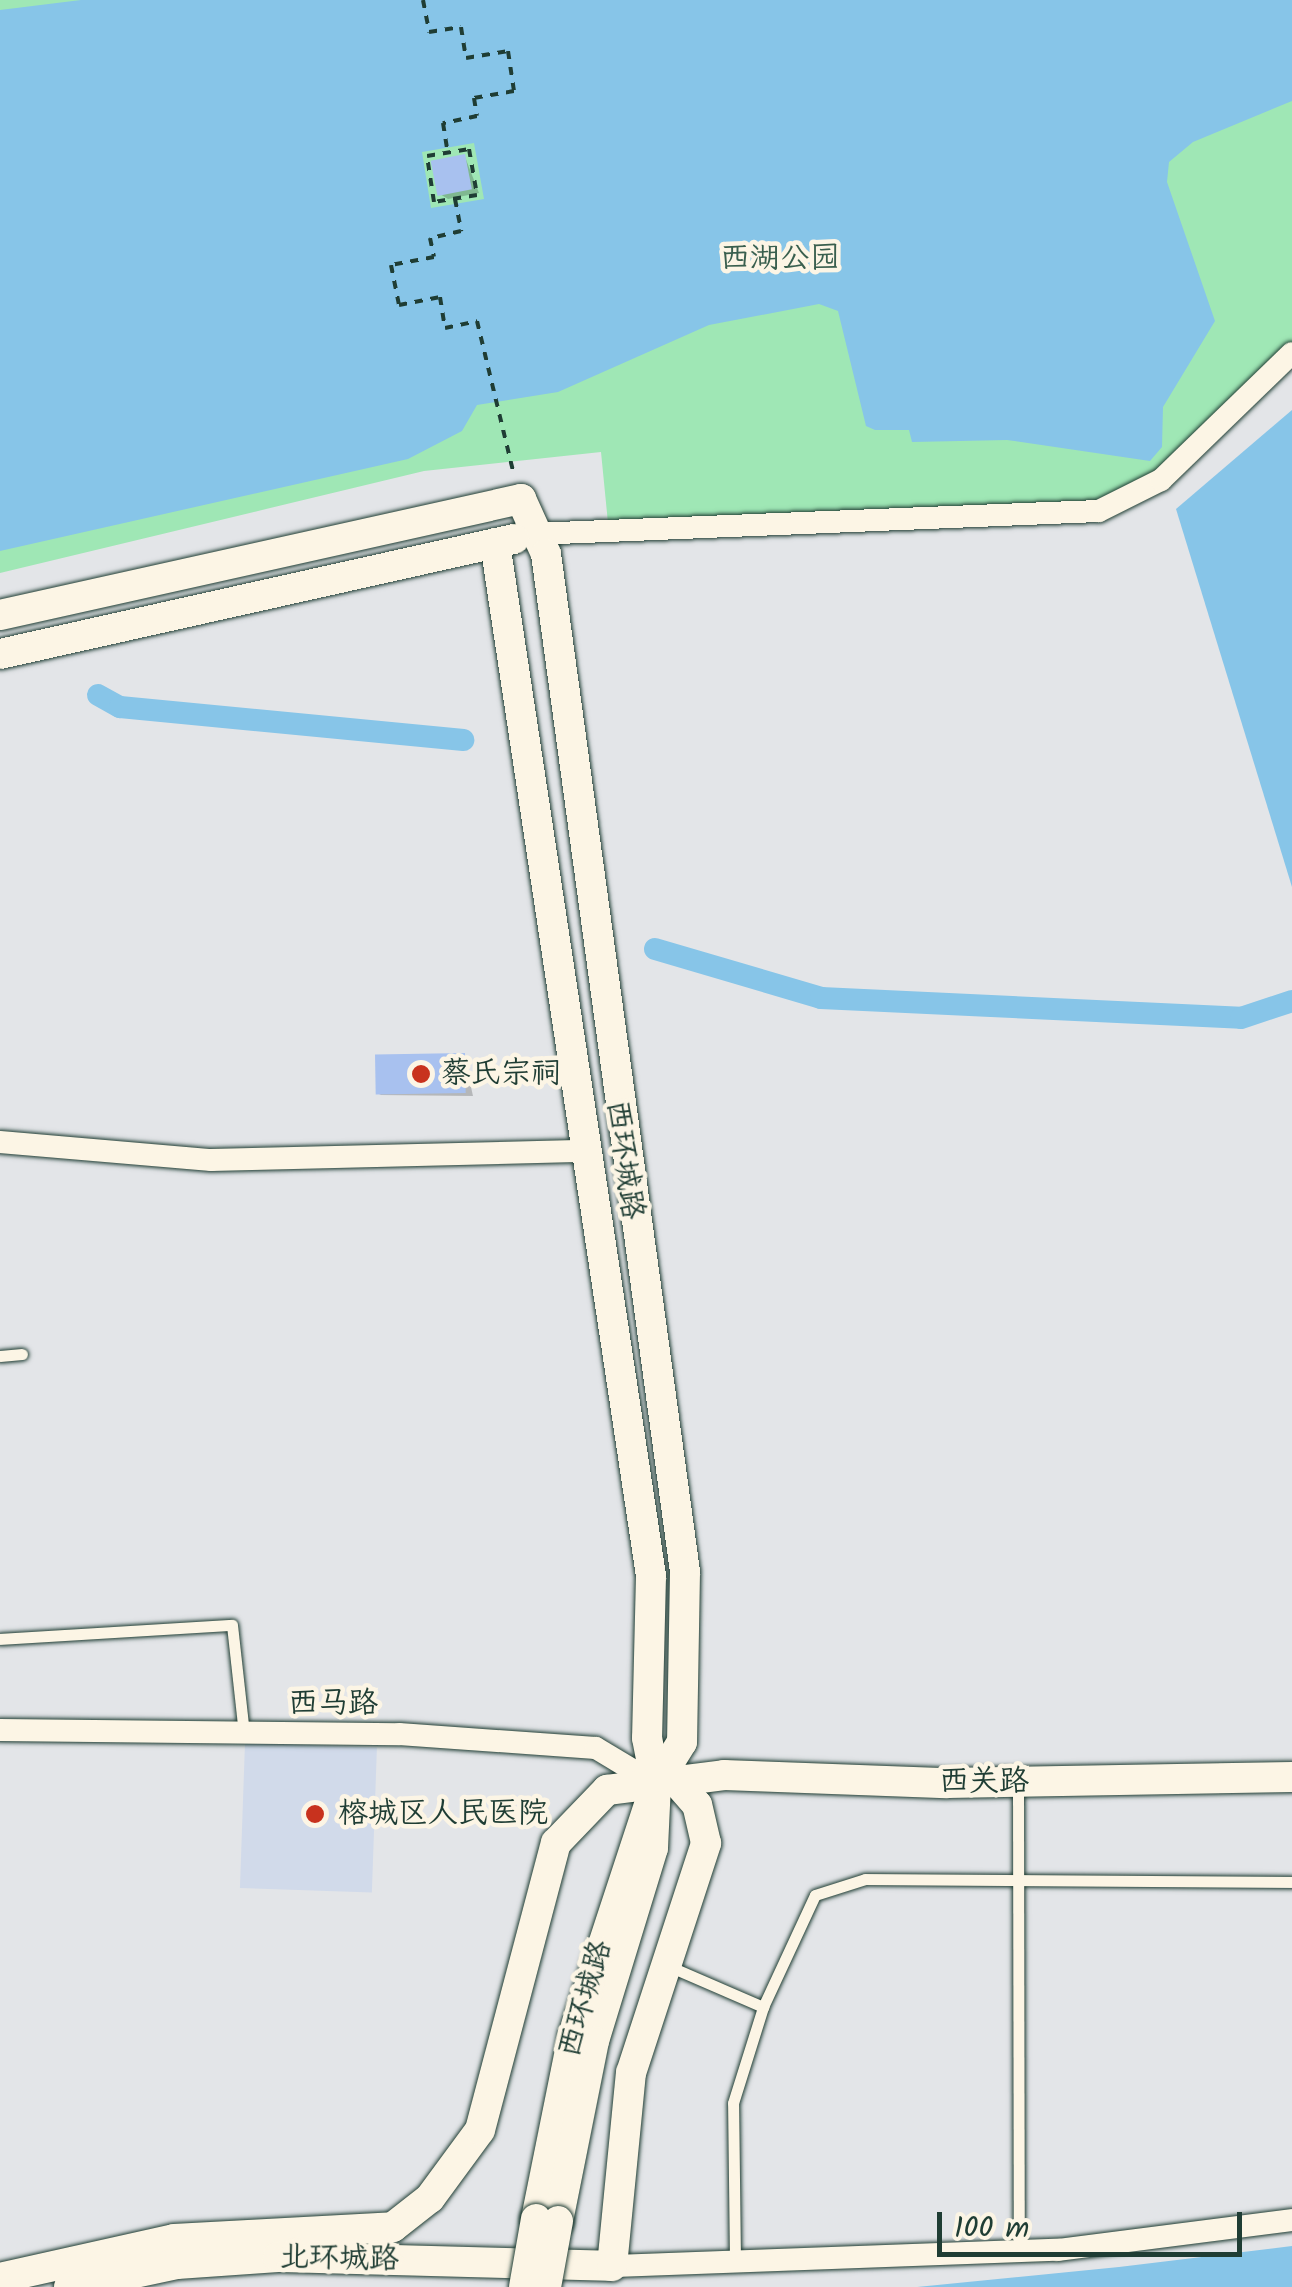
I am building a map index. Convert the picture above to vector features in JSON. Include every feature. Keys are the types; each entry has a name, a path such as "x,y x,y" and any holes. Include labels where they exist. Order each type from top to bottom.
{"main road":[{"name":"西环城路","path":"521,499 533,534 546,554 598,902 617,1114 686,1572 682,1742 573,2036 547,2220"},
{"path":"0,616 521,499"},
{"path":"0,654 533,534"},
{"name":"西环城路","path":"495,543 650,1576 647,1738 666,1782"},
{"name":"西关路","path":"393,2228 459,2170 480,2130 556,1843 608,1790 666,1782 1292,1778"},
{"path":"612,2266 625,2104 706,1843 697,1805 666,1782"},
{"path":"524,2287 547,2220"},
{"path":"546,2287 547,2220"},
{"name":"北环城路","path":"0,2278 174,2238 393,2228"},
{"name":"北环城路","path":"69,2287 278,2257 612,2266"}],"street":[{"path":"533,534 1112,508 1161,480 1292,353"},
{"path":"0,1142 195,1160 587,1151"},
{"name":"西马路","path":"0,1730 244,1734 596,1748 666,1782"},
{"path":"612,2266 1020,2251 1292,2220"}],"lane":[{"path":"0,1356 22,1354"},
{"path":"0,1639 232,1626 244,1734"},
{"path":"1018,1782 1020,2251"},
{"path":"735,2260 733,2102 763,2007 808,1902 826,1889 865,1879 1292,1882"},
{"path":"666,1965 763,2007"}],"path":[{"path":"424,0 429,32 461,27 466,58 508,50 514,91 474,98 477,116 443,122 448,153"},
{"path":"470,149 477,195 455,200 434,202 427,156 470,149"},
{"path":"455,200 462,232 430,238 434,257 391,265 399,305 440,297 446,328 477,321 495,415 521,499"}],"shaded area":[{"name":"榕城区人民医院","path":"245,1743 377,1748 372,1893 240,1888"}],"green space":[{"name":"西湖公园","path":"0,0 1292,0 1292,344 1138,491 1068,511 608,523 601,452 424,471 0,573"}],"water":[{"name":"西湖公园","path":"81,0 1292,0 1292,101 1193,142 1169,162 1167,182 1215,321 1163,407 1162,447 1150,461 1007,440 912,442 909,430 875,430 866,426 838,311 819,304 709,325 558,392 477,405 462,431 408,459 0,551 0,10","holes":["474,143 484,199 431,208 422,152"]},
{"path":"1292,410 1292,887 1176,509"},
{"path":"1292,2246 1292,2287 917,2287 1119,2267"}],"building":[{"path":"465,154 472,189 438,196 431,161"},
{"name":"蔡氏宗祠","path":"465,1053 466,1093 376,1095 375,1055"}],"waterway":[{"path":"98,695 120,707 463,740"},
{"path":"655,949 821,998 1241,1018 1292,1001"}],"place":[{"name":"蔡氏宗祠","path":"421,1074"},
{"name":"榕城区人民医院","path":"315,1814"}]}
